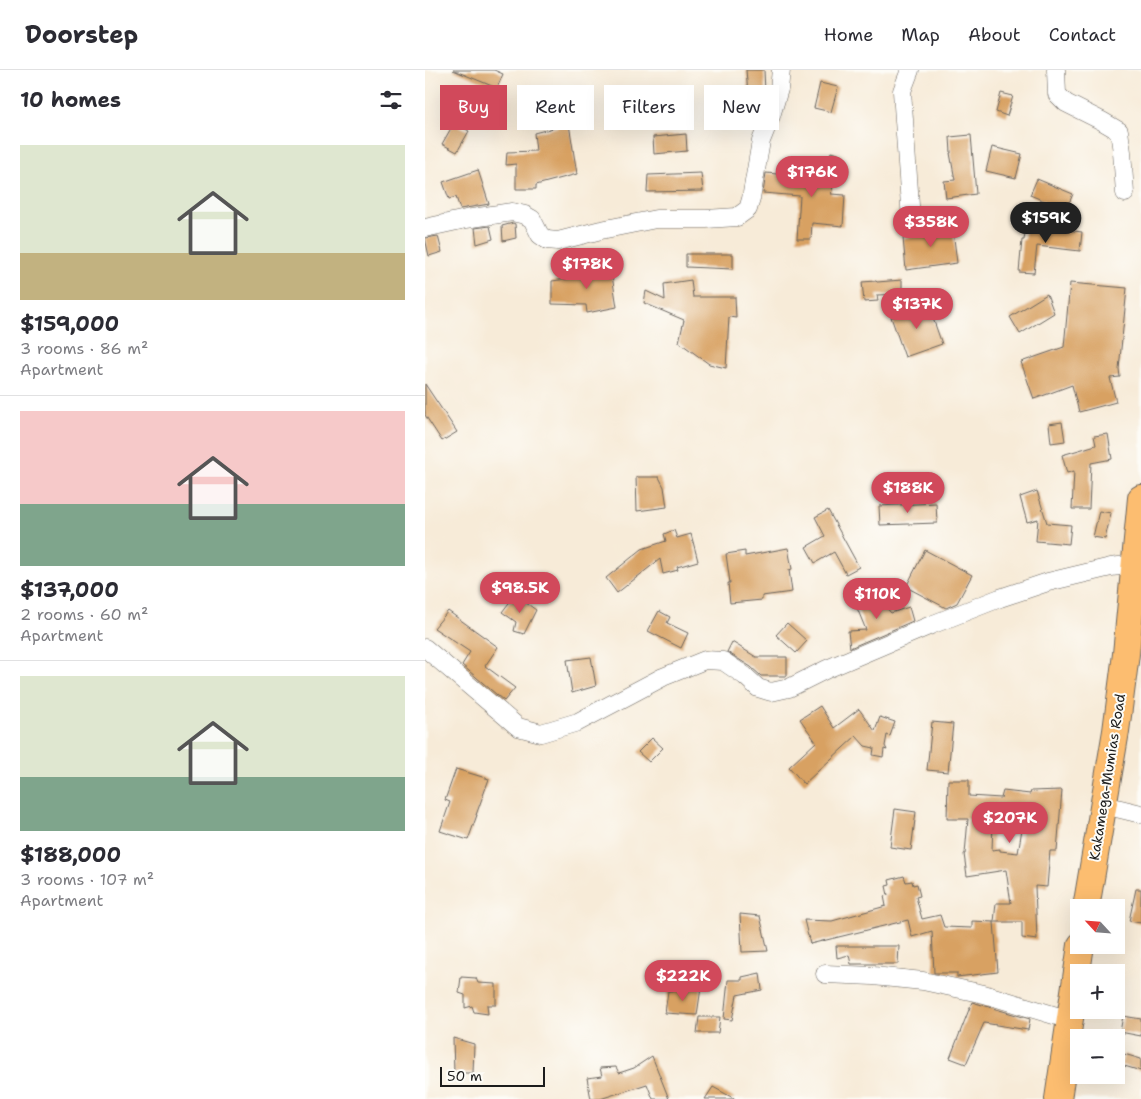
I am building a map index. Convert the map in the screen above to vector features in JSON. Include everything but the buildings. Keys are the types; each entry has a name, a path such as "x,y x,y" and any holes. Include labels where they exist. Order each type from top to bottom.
{"highway":[{"name":"Kakamega-Mumias Road","path":"1087,899 1126,654 1141,498"},
{"path":"1058,1099 1080,954"}],"street":[{"path":"425,228 512,212 525,215 531,219 540,235 547,240 558,241 656,219 737,217 748,209 751,199 761,141 779,89 781,70"},
{"path":"910,70 902,91 911,220"},
{"path":"1056,70 1057,94 1066,104 1102,121 1119,132 1125,193"},
{"path":"425,648 518,727 541,733 578,722 663,677 705,660 723,661 745,676 758,688 771,692 789,688 827,669 922,628 1000,598 1048,582 1111,567 1135,564"},
{"path":"1103,805 1141,814"},
{"path":"825,974 923,981 984,994 1070,1020"}]}
